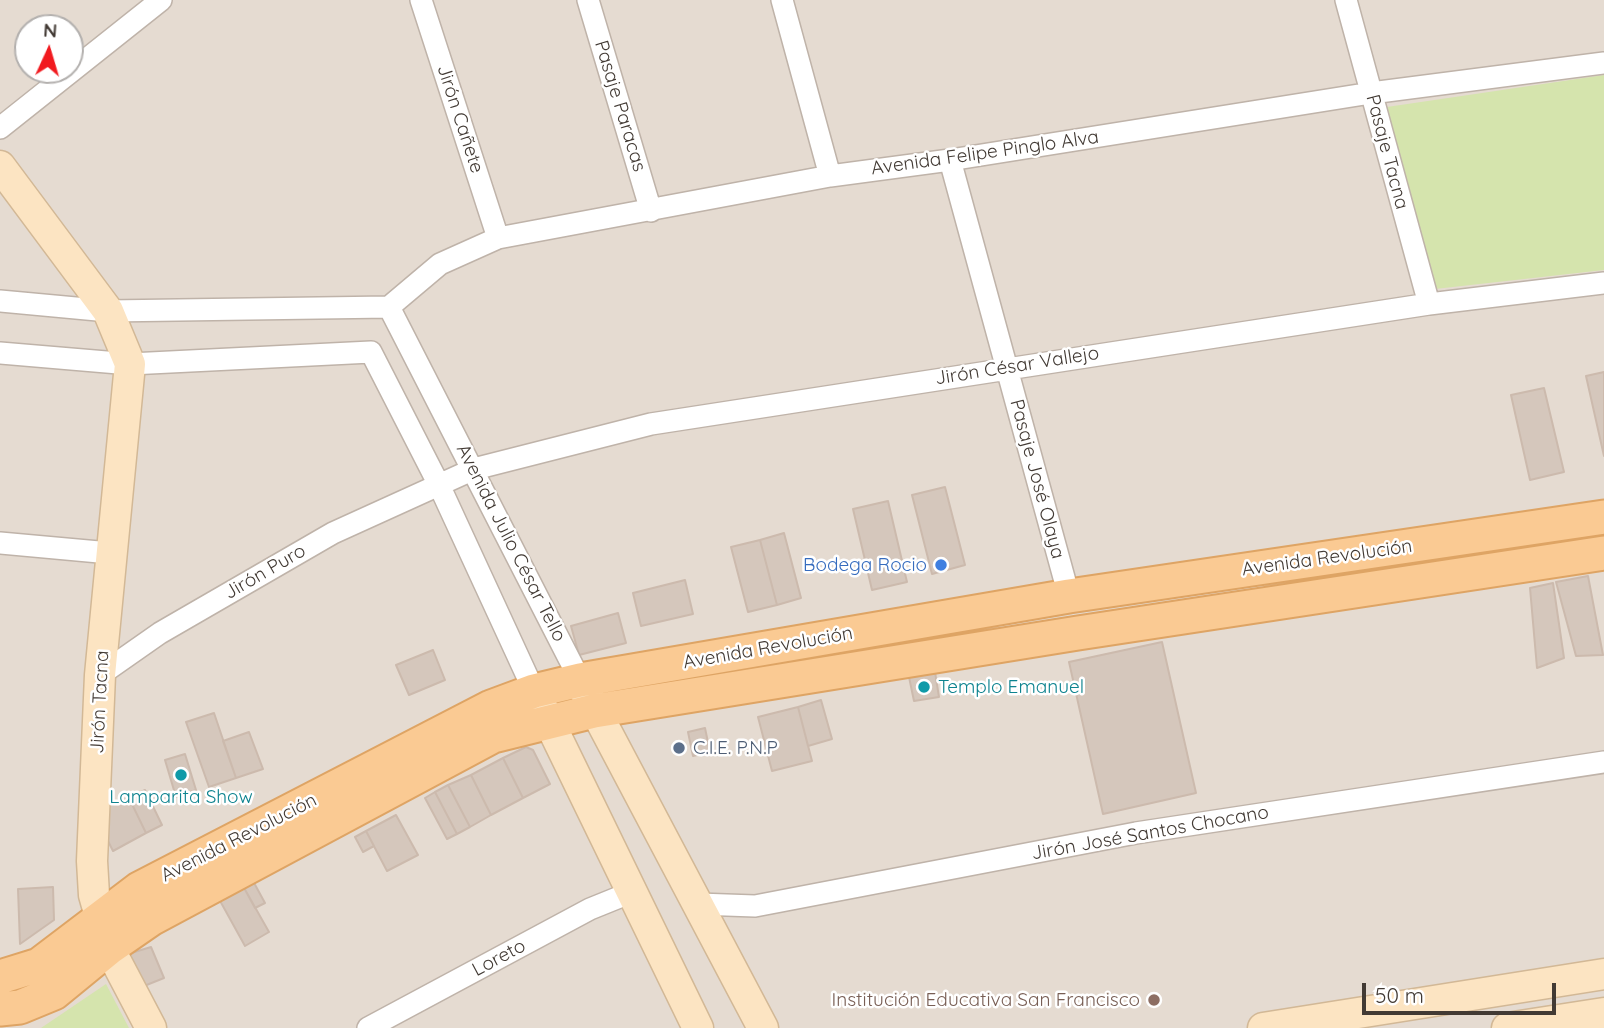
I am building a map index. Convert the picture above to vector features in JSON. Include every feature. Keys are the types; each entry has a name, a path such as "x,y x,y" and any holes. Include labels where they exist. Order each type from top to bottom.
{"main road":[{"name":"Avenida Revolución","path":"0,1009 20,1007 54,993 139,889 491,707 534,691 580,680 1069,596 1604,517"},
{"name":"Avenida Revolución","path":"0,977 40,965 105,933 151,919 493,736 548,721 594,711 1078,632 1604,553"}],"street":[{"path":"0,128 161,0"},
{"name":"Jirón Cañete","path":"421,0 498,238"},
{"name":"Pasaje Paracas","path":"588,0 651,211"},
{"path":"782,0 830,176"},
{"name":"Pasaje Tacna","path":"1346,0 1429,304"},
{"name":"Avenida Felipe Pinglo Alva","path":"389,307 440,264 498,238 830,176 950,160 1371,93 1604,63"},
{"name":"Pasaje José Olaya","path":"950,160 1069,596"},
{"path":"0,166 108,311 130,364 0,353"},
{"name":"Jirón César Vallejo","path":"439,485 474,469 651,424 1429,304 1604,283"},
{"path":"0,301 108,311 389,307"},
{"name":"Avenida Julio César Tello","path":"389,307 474,469 594,711 763,1028"},
{"name":"Avenida Julio César Tello","path":"130,364 371,352 439,485 548,721 698,1028"},
{"name":"Jirón Tacna","path":"130,364 100,675 92,862 94,895 105,933 151,1028"},
{"name":"Jirón Puro","path":"100,675 160,633 333,533 439,485"},
{"path":"0,543 110,553"},
{"name":"Jirón José Santos Chocano","path":"698,904 755,906 1136,833 1604,762"},
{"name":"Loreto","path":"368,1028 590,909 632,892"},
{"path":"1264,1028 1320,1024 1604,974"},
{"path":"1507,1028 1604,1013"}],"shaded area":[{"path":"0,0 1604,0 1604,1028 0,1028"}],"green space":[{"path":"1604,75 1604,270 1435,289 1387,107"},
{"path":"106,984 129,1028 41,1028"}],"building":[{"path":"1604,372 1604,456 1586,376"},
{"path":"1544,388 1564,472 1530,480 1511,395"},
{"path":"945,487 965,565 932,574 912,495"},
{"path":"888,501 907,582 872,590 853,509"},
{"path":"784,533 801,598 777,605 760,540"},
{"path":"760,540 777,605 748,612 731,547"},
{"path":"1588,576 1603,655 1576,656 1556,582"},
{"path":"685,580 693,614 641,626 633,593"},
{"path":"1553,583 1564,658 1537,668 1530,588"},
{"path":"618,613 626,643 579,655 571,626"},
{"path":"1162,642 1196,793 1103,814 1069,662"},
{"path":"433,650 445,680 409,695 396,665"},
{"name":"Templo Emanuel","path":"935,672 939,697 914,701 909,677"},
{"path":"821,700 832,739 808,746 798,707"},
{"path":"798,707 812,761 772,771 758,717"},
{"path":"214,713 236,778 209,787 186,722"},
{"path":"705,728 710,752 693,756 688,732"},
{"path":"249,732 263,769 236,778 223,741"},
{"path":"526,747 533,750 550,784 523,798 503,758"},
{"name":"Lamparita Show","path":"185,754 196,790 176,797 165,760"},
{"path":"503,758 523,798 491,815 471,775"},
{"path":"471,775 491,815 470,827 448,785"},
{"path":"448,785 470,827 457,834 435,792"},
{"path":"145,790 162,825 146,833 129,798"},
{"path":"435,792 457,834 447,839 425,798"},
{"path":"129,798 146,833 113,851 104,833 101,809"},
{"path":"396,815 418,855 387,871 366,831"},
{"path":"366,831 374,846 363,852 355,837"},
{"path":"253,881 265,903 255,908 243,886"},
{"path":"243,886 269,932 245,946 219,899"},
{"path":"53,887 54,920 20,944 18,889"},
{"path":"151,947 164,978 144,986 128,954"}],"place":[{"name":"Bodega Rocio","path":"941,565"},
{"name":"Templo Emanuel","path":"924,687"},
{"name":"C.I.E. P.N.P","path":"679,748"},
{"name":"Lamparita Show","path":"181,775"},
{"name":"Institución Educativa San Francisco","path":"1154,1000"}]}
